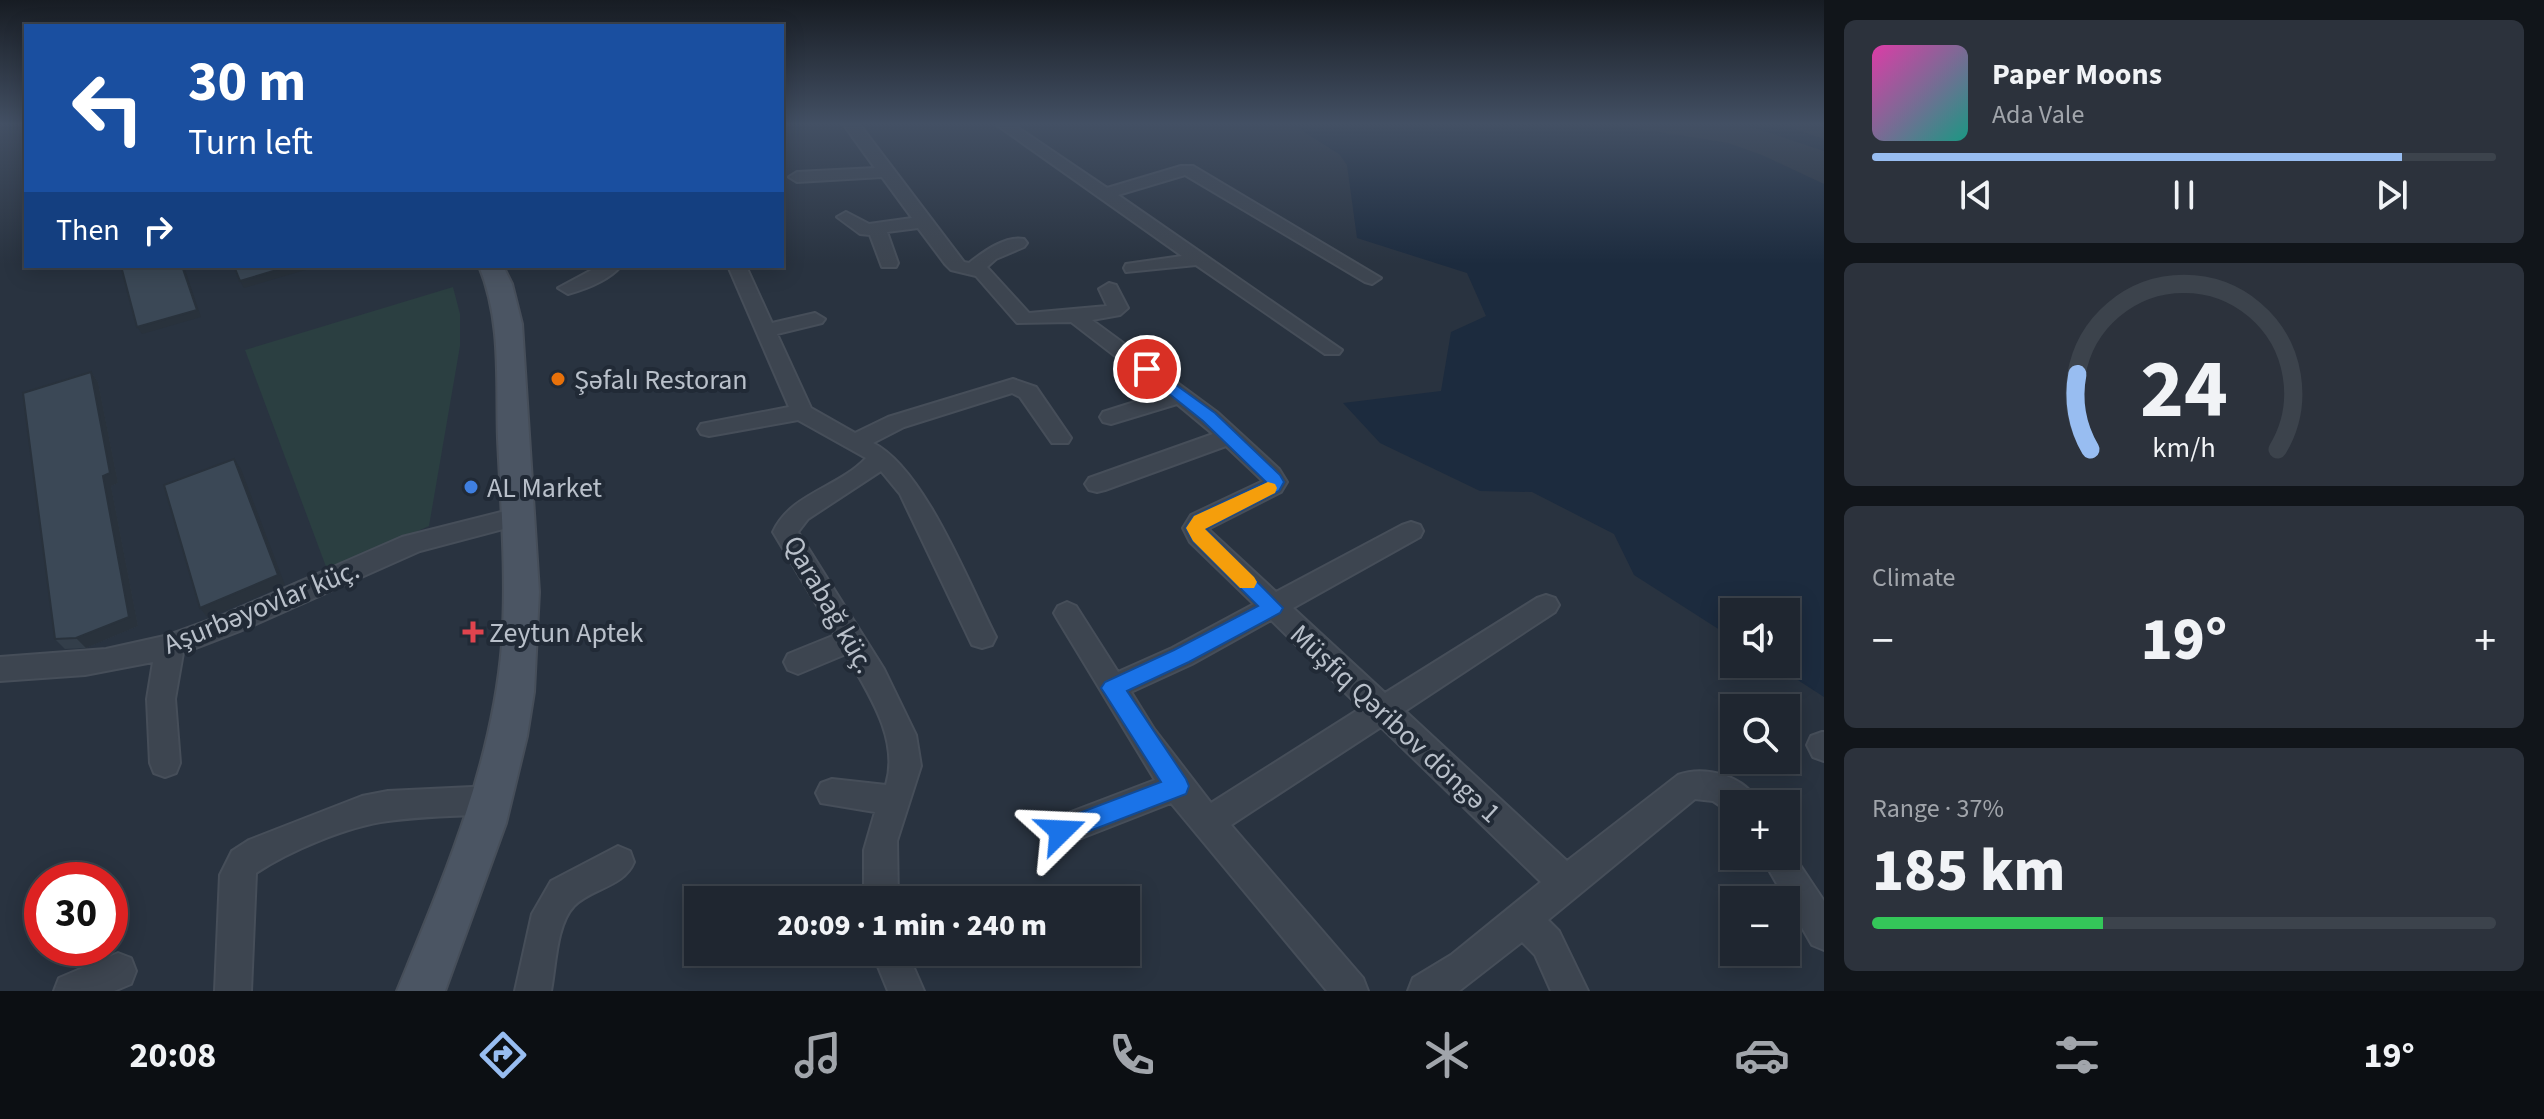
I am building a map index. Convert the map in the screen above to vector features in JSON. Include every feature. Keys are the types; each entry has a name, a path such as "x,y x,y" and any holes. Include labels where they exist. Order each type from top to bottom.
{"street":[{"path":"1071,171 1332,350"},
{"path":"1104,194 1180,171"},
{"path":"1191,171 1372,278"},
{"path":"797,177 885,172 951,260 958,266 983,272 1024,319 1075,316 1118,308 1109,289"},
{"path":"846,217 860,228 922,222"},
{"path":"877,228 889,263"},
{"path":"975,268 990,255 1018,243"},
{"path":"1133,268 1198,259"},
{"path":"421,991 473,863 493,800 513,703 520,648 521,597 506,307 492,268"},
{"path":"568,288 609,268"},
{"path":"738,268 802,412 820,425 881,456 910,490 982,637"},
{"name":"Müşfiq Qəribov döngə 1","path":"1075,316 1181,395 1230,436 1275,482 1273,486 1200,521 1195,528 1199,536 1566,883"},
{"path":"765,331 815,319"},
{"path":"856,442 896,422 1013,386 1028,392 1060,438"},
{"path":"1111,417 1181,395"},
{"path":"709,429 802,412"},
{"path":"1097,484 1230,436"},
{"name":"Qarabağ küç.","path":"880,886 879,857 906,759 901,735 881,693 785,532 786,522 794,514 850,485 875,466 881,456"},
{"name":"Aşurbəyovlar küç.","path":"0,669 60,668 125,658 170,646 233,622 410,544 517,517"},
{"path":"1112,688 1182,656 1411,531"},
{"path":"1207,823 1546,605"},
{"path":"1067,613 1177,786 1350,991"},
{"path":"798,662 850,641"},
{"path":"165,763 161,699 170,646"},
{"path":"1426,991 1464,968 1689,785 1709,784 1725,790"},
{"path":"1061,831 1177,786"},
{"path":"832,793 894,800"},
{"path":"233,991 237,875 244,862 261,851 362,811 388,806 493,800"},
{"path":"533,991 549,914 563,893 618,862"},
{"path":"1786,870 1824,933"},
{"path":"1523,919 1547,943 1570,991"},
{"path":"895,966 906,991"},
{"path":"72,991 118,971"}],"green space":[{"path":"453,287 460,314 460,346 429,526 328,572 245,350"}],"water":[{"path":"1348,171 1797,171 1824,184 1824,697 1795,678 1800,678 1800,598 1720,598 1720,630 1634,575 1614,534 1532,492 1480,491 1380,443 1343,403 1441,391 1451,332 1486,316 1467,273 1357,238"}],"building":[{"path":"122,268 183,268 197,310 137,327"},
{"path":"235,268 283,268 240,281"},
{"path":"91,372 110,473 103,476 129,617 76,638 55,639 23,393"},
{"path":"234,459 278,575 200,608 164,485"}],"slow traffic":[{"path":"1247,582 1199,536 1195,528 1200,521 1268,488"}],"place":[{"name":"Şəfalı Restoran","path":"558,379"},
{"name":"AL Market","path":"471,487"},
{"name":"Zeytun Aptek","path":"473,632"}],"route":[{"path":"1061,831 1177,786 1112,688 1182,656 1273,608 1199,536 1195,528 1200,521 1273,486 1275,482 1209,417 1147,369"}]}
